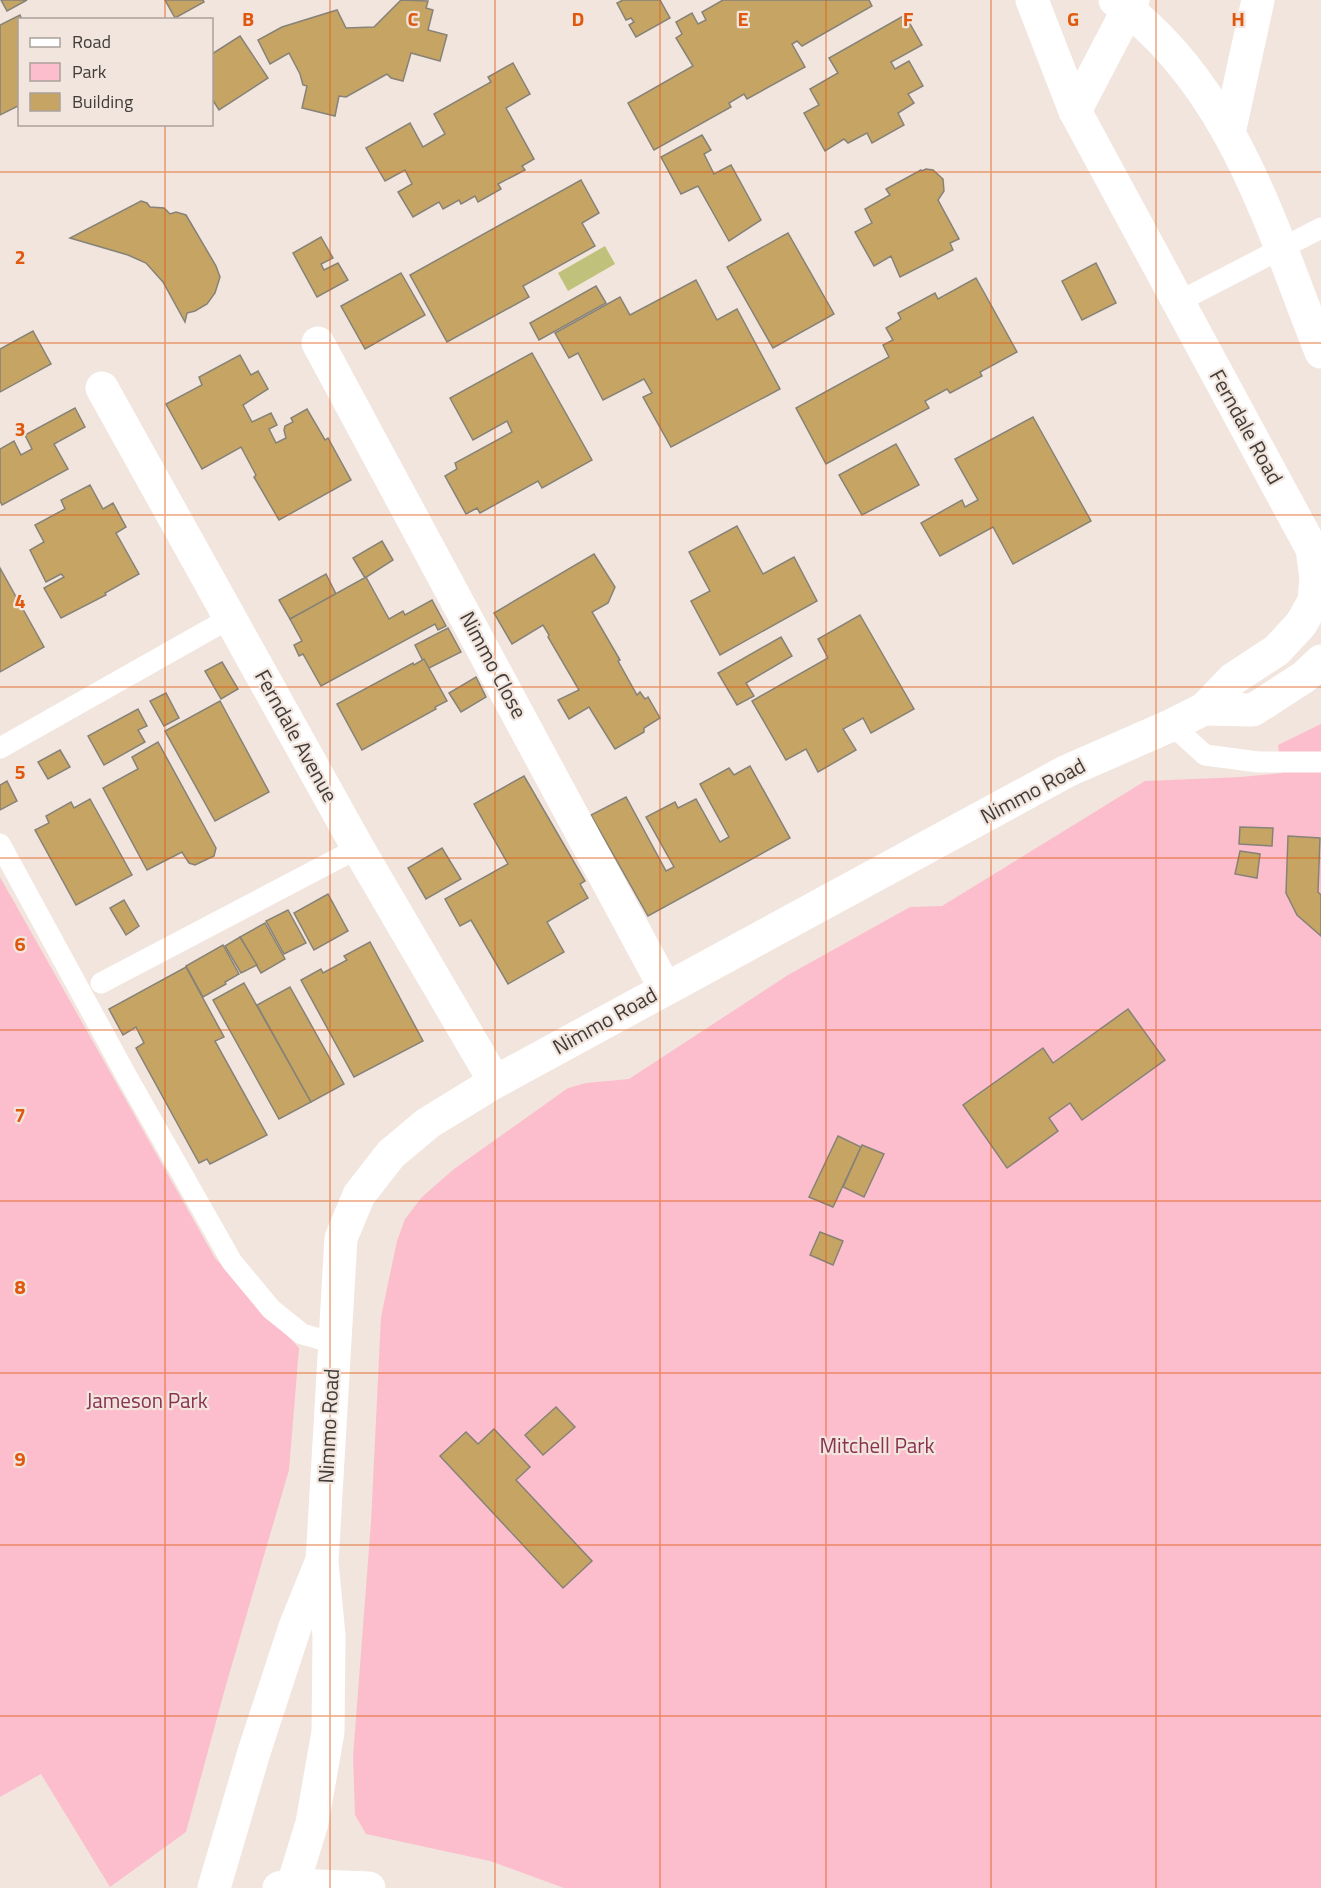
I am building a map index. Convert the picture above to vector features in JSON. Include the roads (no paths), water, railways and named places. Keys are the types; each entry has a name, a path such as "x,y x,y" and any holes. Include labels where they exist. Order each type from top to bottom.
{"street":[{"name":"Ferndale Road","path":"1032,0 1075,111 1312,549 1316,578 1314,602 1301,624 1276,650 1233,679 1204,709"},
{"path":"1229,133 1258,0"},
{"path":"1075,111 1125,3 1174,52 1202,87 1229,133 1262,199 1321,352"},
{"name":"Nimmo Close","path":"318,343 363,422 666,988"},
{"name":"Ferndale Avenue","path":"102,388 358,848 495,1082"},
{"path":"1204,709 1253,710 1304,677 1321,661"},
{"name":"Nimmo Road","path":"288,1887 312,1823 328,1732 329,1636 322,1562 340,1238 359,1195 391,1155 428,1123 495,1082 1067,771 1204,709"},
{"name":"Nimmo Road","path":"214,1888 254,1752 295,1627 322,1562"},
{"path":"288,1887 369,1888"}],"lane":[{"path":"1178,302 1321,228"},
{"path":"0,748 230,618"},
{"path":"1172,725 1204,755 1258,762 1321,762"},
{"path":"0,844 126,1075 232,1262 271,1309 302,1334 334,1343"},
{"path":"101,983 358,848"}],"park label":[{"name":"Jameson Park","path":"147,1401"},
{"name":"Mitchell Park","path":"877,1446"}]}
